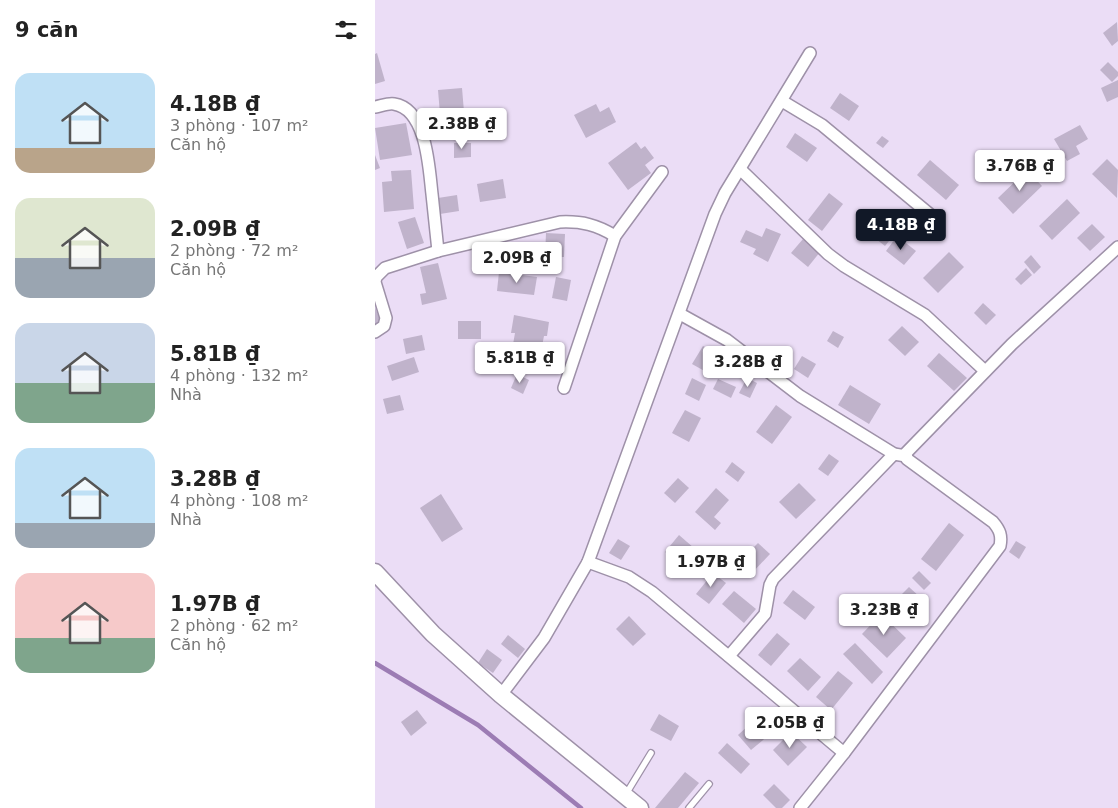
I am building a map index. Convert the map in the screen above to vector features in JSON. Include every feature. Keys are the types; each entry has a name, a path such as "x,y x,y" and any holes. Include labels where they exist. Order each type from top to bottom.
{"main road":[{"path":"375,572 433,634 501,695 640,808"}],"street":[{"path":"501,695 544,638 588,562 711,221 725,193 810,53"},
{"path":"781,101 822,125 933,217"},
{"path":"375,107 393,103 401,106 411,114 418,124 427,152 438,251"},
{"path":"740,169 828,254 843,266 925,316 985,370"},
{"path":"564,388 615,236 662,172"},
{"path":"375,332 384,326 385,318 376,289 376,277 390,265 438,251 560,222 577,221 590,223 615,236"},
{"path":"729,656 765,614 770,585 773,579 900,455 906,453 985,370 1076,283 1118,247"},
{"path":"679,314 727,340 799,396 907,459 993,522 999,529 1000,546 844,753 800,808"},
{"path":"588,562 615,571 640,583 844,753"}],"lane":[{"path":"625,796 651,753"},
{"path":"689,808 709,784"}],"building":[{"path":"1117,22 1118,41 1112,46 1103,33"},
{"path":"377,53 385,81 375,84 375,54"},
{"path":"1108,62 1118,72 1118,76 1112,82 1100,70"},
{"path":"1118,80 1118,97 1107,102 1101,88"},
{"path":"462,88 464,112 440,114 438,90"},
{"path":"840,93 859,106 849,121 830,108"},
{"path":"596,104 600,112 609,107 616,122 586,138 574,115"},
{"path":"406,123 412,155 380,160 375,128"},
{"path":"1080,125 1088,139 1076,146 1080,154 1067,161 1054,139"},
{"path":"795,133 817,148 807,162 786,147"},
{"path":"882,136 889,141 883,148 876,143"},
{"path":"636,142 641,149 645,146 654,158 645,165 651,173 628,190 608,163"},
{"path":"454,143 471,143 471,157 454,158"},
{"path":"375,155 380,168 375,170"},
{"path":"1107,159 1118,170 1117,198 1092,174"},
{"path":"930,160 959,185 946,200 917,175"},
{"path":"411,170 414,209 384,212 382,182 392,181 391,171"},
{"path":"1027,170 1042,186 1013,214 998,198"},
{"path":"503,179 506,198 480,202 477,184"},
{"path":"829,193 843,204 822,231 808,220"},
{"path":"457,195 459,211 440,214 438,198"},
{"path":"1067,199 1080,213 1052,240 1039,226"},
{"path":"873,213 897,231 885,246 862,228"},
{"path":"415,217 424,243 407,249 398,222"},
{"path":"1092,224 1105,237 1090,251 1077,238"},
{"path":"766,228 781,234 768,262 753,254 756,249 740,242 746,230 762,237"},
{"path":"546,233 565,234 564,257 545,257"},
{"path":"897,236 916,251 904,265 886,251"},
{"path":"803,239 820,252 808,267 791,253"},
{"path":"949,252 964,267 938,293 923,278"},
{"path":"1031,255 1041,267 1034,274 1024,262"},
{"path":"438,263 447,299 422,305 420,294 426,293 420,267"},
{"path":"1026,268 1032,275 1021,285 1015,279"},
{"path":"499,272 537,277 534,295 497,291"},
{"path":"556,277 571,280 567,301 552,298"},
{"path":"983,303 996,315 986,325 974,313"},
{"path":"375,307 382,325 375,327"},
{"path":"514,315 549,322 547,336 544,336 540,356 512,350 515,333 511,333"},
{"path":"458,321 481,321 481,339 458,339"},
{"path":"902,326 919,342 905,356 888,340"},
{"path":"833,331 844,337 838,348 827,341"},
{"path":"422,335 425,350 406,354 403,339"},
{"path":"703,346 718,355 708,373 692,364"},
{"path":"939,353 967,378 954,391 927,366"},
{"path":"802,356 816,364 808,378 794,369"},
{"path":"414,357 419,372 392,381 387,366"},
{"path":"517,374 529,380 523,394 511,388"},
{"path":"692,378 706,385 699,401 685,394"},
{"path":"747,378 757,383 750,398 739,393"},
{"path":"718,379 736,387 731,398 713,389"},
{"path":"850,385 881,404 869,424 838,405"},
{"path":"400,395 404,410 387,414 383,399"},
{"path":"776,405 792,417 772,444 756,432"},
{"path":"685,410 701,418 689,442 672,433"},
{"path":"829,454 839,461 828,476 818,469"},
{"path":"732,462 745,472 738,482 725,472"},
{"path":"678,478 689,488 675,503 664,493"},
{"path":"799,483 816,500 796,519 779,502"},
{"path":"716,488 729,500 714,517 721,523 715,530 695,512"},
{"path":"441,494 463,529 442,542 420,508"},
{"path":"949,523 964,535 936,571 921,559"},
{"path":"679,535 702,555 688,572 665,552"},
{"path":"618,539 630,546 621,560 609,553"},
{"path":"1016,541 1026,547 1019,559 1009,552"},
{"path":"758,543 770,554 752,573 739,562"},
{"path":"919,571 931,583 924,590 912,578"},
{"path":"713,573 726,583 709,604 696,594"},
{"path":"909,587 921,598 912,608 900,596"},
{"path":"793,590 815,607 805,620 783,603"},
{"path":"734,591 756,609 744,623 722,604"},
{"path":"881,614 906,638 887,658 862,634"},
{"path":"629,616 646,634 633,646 616,629"},
{"path":"777,633 790,644 771,666 758,655"},
{"path":"508,635 525,649 518,658 501,644"},
{"path":"855,643 883,672 872,684 843,654"},
{"path":"487,649 502,660 493,673 478,663"},
{"path":"800,658 821,677 808,691 787,671"},
{"path":"838,671 853,683 831,710 816,697"},
{"path":"417,710 427,723 411,736 401,722"},
{"path":"659,714 679,726 671,741 650,730"},
{"path":"761,714 775,730 751,750 738,735"},
{"path":"791,732 807,747 788,766 773,750"},
{"path":"727,743 750,764 741,774 718,753"},
{"path":"685,772 699,783 678,808 655,808"},
{"path":"774,784 790,800 782,808 776,808 763,795"}],"waterway":[{"path":"375,663 478,725 581,808"}]}
